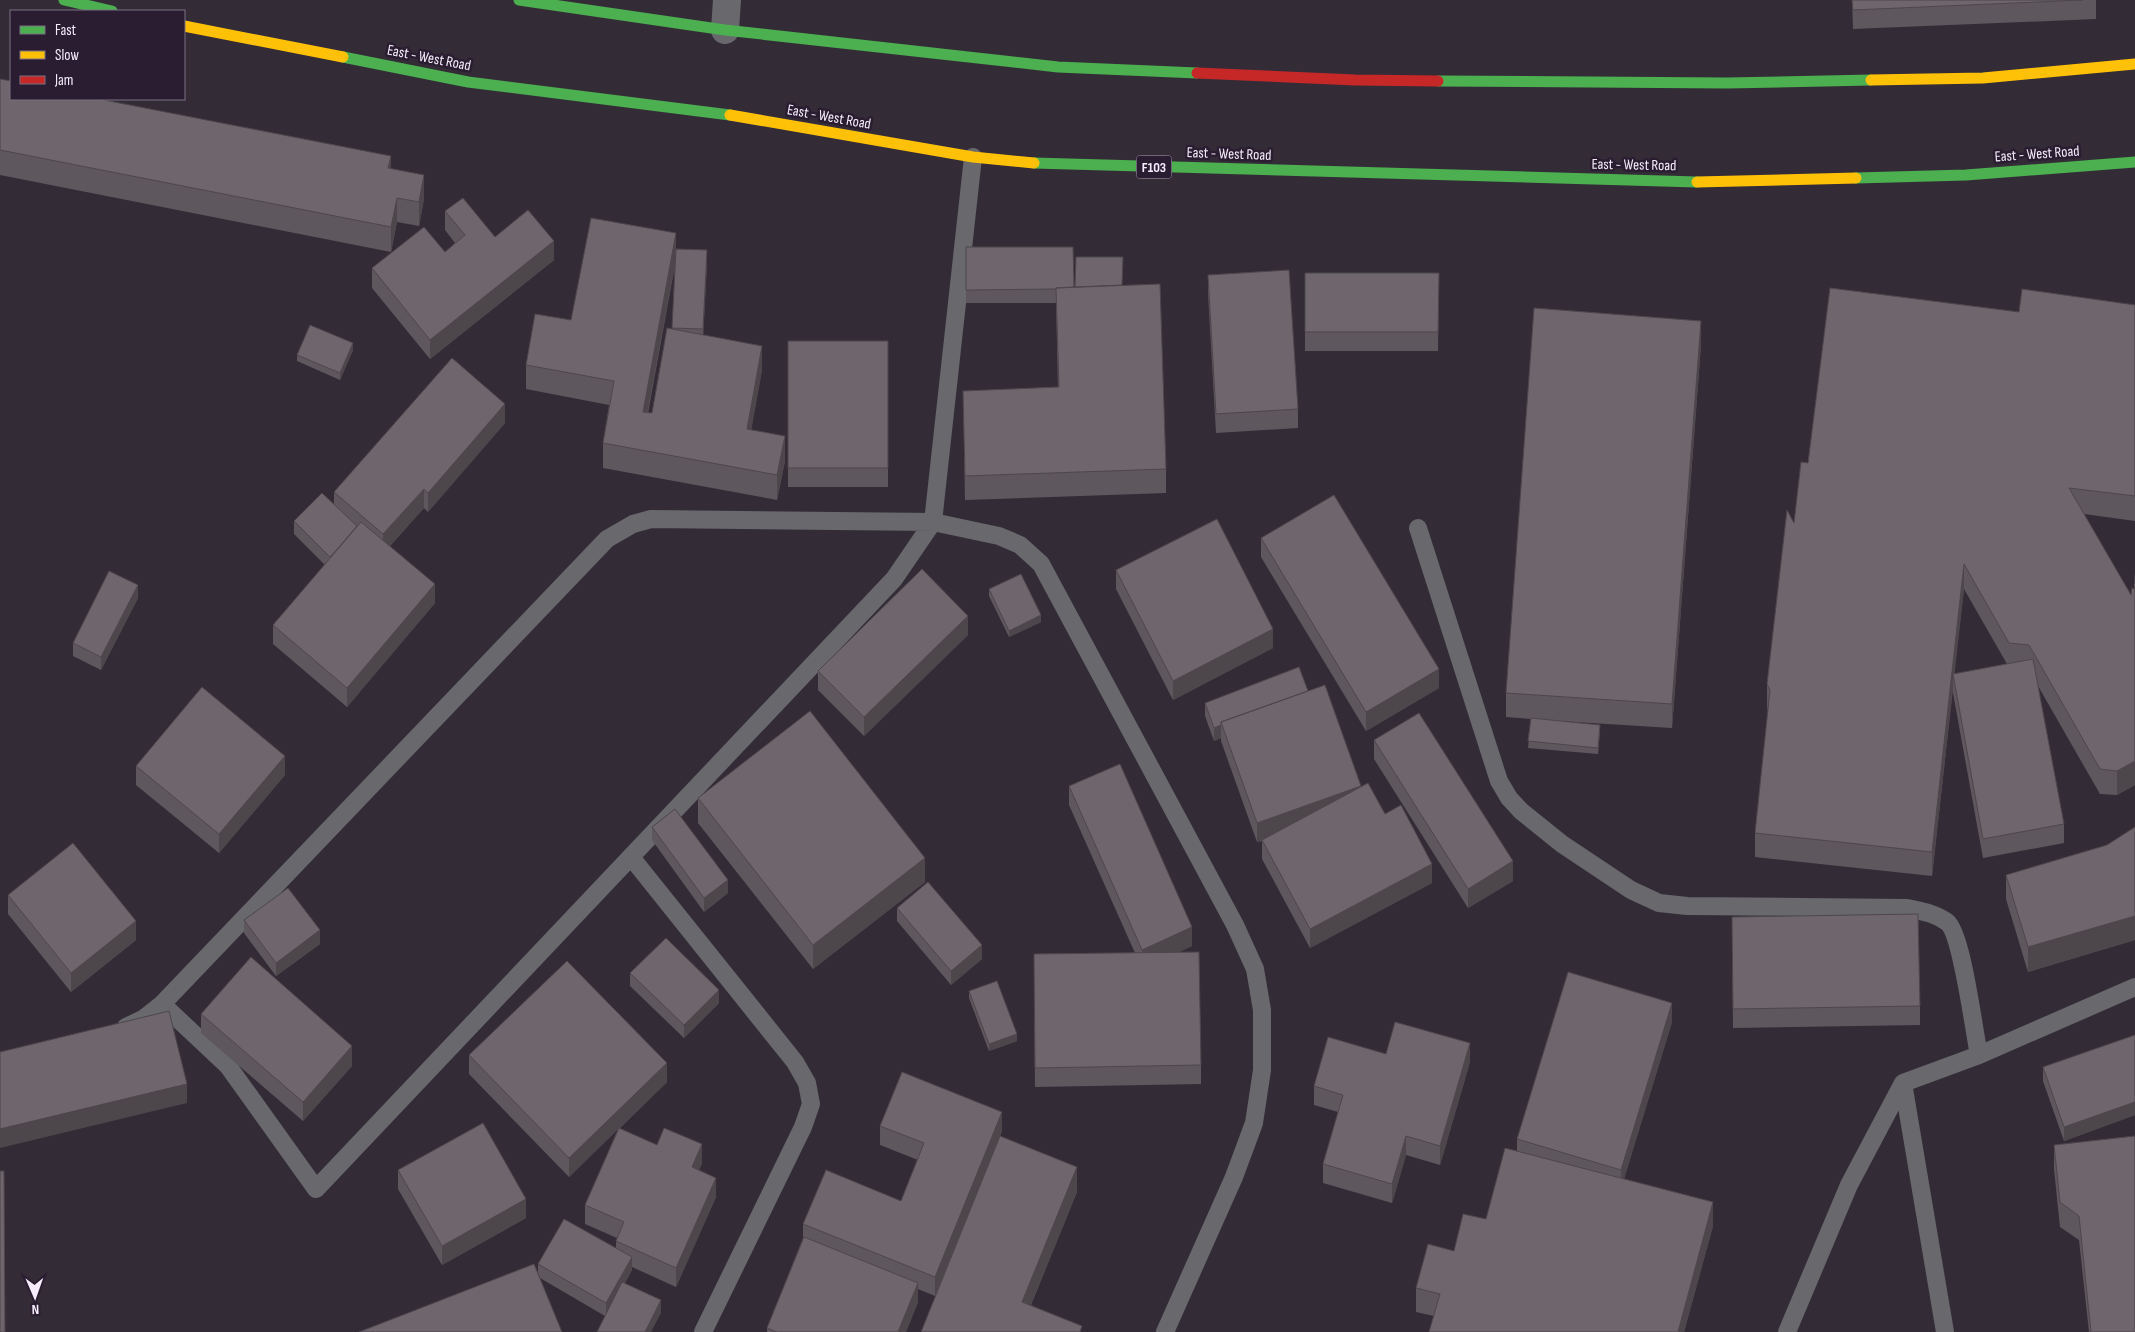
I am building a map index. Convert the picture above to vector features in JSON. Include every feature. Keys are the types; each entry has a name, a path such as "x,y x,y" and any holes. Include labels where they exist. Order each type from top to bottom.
{"main road":[{"path":"64,0 108,10"},
{"path":"519,0 725,30 1058,66 1355,80 1727,83 1983,78 2135,64"},
{"name":"East - West Road","path":"185,26 468,82 737,116 1010,162 1686,182 1966,174 2135,162"}],"street":[{"path":"725,30 727,0"}],"lane":[{"path":"162,1004 228,1066 316,1188 894,579 933,522 973,157"},
{"path":"111,1034 143,1019 162,1004 607,539 633,524 651,519 933,522 999,536 1020,545 1041,564 1235,926 1255,969 1262,1010 1262,1070 1254,1123 1234,1176 1165,1332"},
{"path":"1418,528 1499,781 1509,798 1520,811 1562,844 1623,885 1659,903 1687,906 1907,908 1933,914 1948,923 1958,944 1979,1055"},
{"path":"631,857 795,1062 806,1083 812,1104 803,1127 703,1332"},
{"path":"1787,1332 1849,1185 1902,1083 1979,1055 2135,987"},
{"path":"1902,1083 1945,1332"}],"building":[{"path":"1852,0 2083,0 1853,10"},
{"path":"0,79 10,81 10,100 104,100 391,156 388,168 424,175 419,202 397,198 391,227 0,150"},
{"path":"463,198 495,237 528,210 554,241 430,340 372,268 424,227 445,252 465,235 445,211"},
{"path":"591,218 676,233 643,412 652,413 667,328 762,346 747,429 785,436 777,475 603,443 614,381 526,365 535,314 571,320"},
{"path":"966,247 1073,247 1074,287 966,290"},
{"path":"676,249 707,250 703,329 672,328"},
{"path":"1076,257 1123,257 1122,285 1075,287"},
{"path":"1289,270 1298,409 1216,414 1208,275"},
{"path":"1305,273 1439,273 1438,332 1305,332"},
{"path":"1160,284 1166,469 965,476 963,391 1059,387 1056,288"},
{"path":"1830,288 2019,312 2022,289 2135,305 2135,496 2069,488 2131,595 2132,588 2135,589 2135,761 2117,771 2100,769 2029,645 2009,643 1964,564 1932,852 1755,833 1770,690 1767,684 1787,510 1794,523 1801,462 1808,463"},
{"path":"1534,308 1701,321 1672,704 1506,693"},
{"path":"310,325 353,343 340,373 297,355"},
{"path":"788,341 888,341 888,468 788,468"},
{"path":"452,358 505,404 428,493 424,489 383,534 334,492"},
{"path":"322,493 357,526 330,557 294,521"},
{"path":"1334,495 1439,669 1366,712 1261,538"},
{"path":"1217,519 1273,629 1173,681 1116,570"},
{"path":"361,522 435,584 347,688 273,625"},
{"path":"922,569 968,616 864,717 818,671"},
{"path":"109,571 138,585 101,657 73,643"},
{"path":"1021,574 1041,615 1009,631 989,589"},
{"path":"2033,659 2064,824 1983,839 1953,674"},
{"path":"1299,667 1308,691 1221,722 1221,725 1214,728 1205,703"},
{"path":"1325,685 1361,786 1257,823 1221,722"},
{"path":"202,687 285,756 219,834 136,766"},
{"path":"810,711 925,858 813,945 698,798"},
{"path":"1419,713 1513,861 1468,889 1374,740"},
{"path":"1531,718 1600,725 1598,748 1528,741"},
{"path":"1120,764 1192,927 1142,950 1069,786"},
{"path":"1368,783 1385,814 1401,805 1432,864 1310,929 1262,840"},
{"path":"675,809 728,880 704,898 652,827"},
{"path":"2135,827 2135,916 2028,947 2006,875 2107,845"},
{"path":"73,843 136,921 71,973 8,895"},
{"path":"928,882 982,945 951,971 897,908"},
{"path":"288,888 320,930 276,963 244,920"},
{"path":"1918,914 1920,1006 1733,1009 1732,917"},
{"path":"666,938 719,990 684,1025 630,973"},
{"path":"1199,952 1201,1065 1035,1068 1034,954"},
{"path":"251,957 352,1046 303,1102 201,1014"},
{"path":"567,961 667,1063 569,1158 469,1055"},
{"path":"1568,972 1672,1003 1621,1170 1517,1139"},
{"path":"997,981 1017,1034 989,1044 969,991"},
{"path":"169,1011 187,1084 0,1129 0,1052"},
{"path":"1395,1022 1470,1043 1440,1146 1406,1136 1392,1184 1323,1164 1343,1095 1314,1086 1328,1037 1386,1054"},
{"path":"2135,1035 2135,1102 2064,1127 2043,1067"},
{"path":"902,1072 1002,1112 935,1277 803,1224 826,1170 901,1201 924,1143 880,1126"},
{"path":"483,1123 526,1199 442,1246 398,1170"},
{"path":"619,1128 657,1145 664,1128 702,1144 692,1167 716,1178 676,1268 616,1241 624,1222 585,1205"},
{"path":"1000,1136 1077,1167 1022,1302 1082,1326 1080,1332 921,1332"},
{"path":"2135,1136 2135,1332 2091,1332 2079,1216 2060,1202 2054,1145"},
{"path":"1505,1148 1713,1202 1678,1332 1429,1332 1440,1294 1416,1288 1428,1244 1454,1251 1463,1214 1486,1219"},
{"path":"0,1171 4,1171 5,1332 0,1332"},
{"path":"564,1219 632,1257 606,1303 538,1264"},
{"path":"804,1237 918,1283 898,1332 777,1332 767,1328"},
{"path":"534,1264 562,1332 359,1332"},
{"path":"622,1282 661,1300 645,1332 597,1332"}],"traffic: fast":[{"path":"64,0 108,10"},
{"path":"519,0 725,30 1058,67 1197,73"},
{"path":"343,57 468,82 730,115"},
{"path":"1438,81 1727,83 1871,80"},
{"path":"1856,178 1966,175 2135,162"},
{"path":"1034,163 1697,182"}],"traffic: slow":[{"path":"185,26 343,57"},
{"path":"1871,80 1983,78 2135,64"},
{"path":"730,115 973,157 1034,163"},
{"path":"1697,182 1856,178"}],"traffic: jam":[{"path":"1197,73 1355,80 1438,81"}]}
